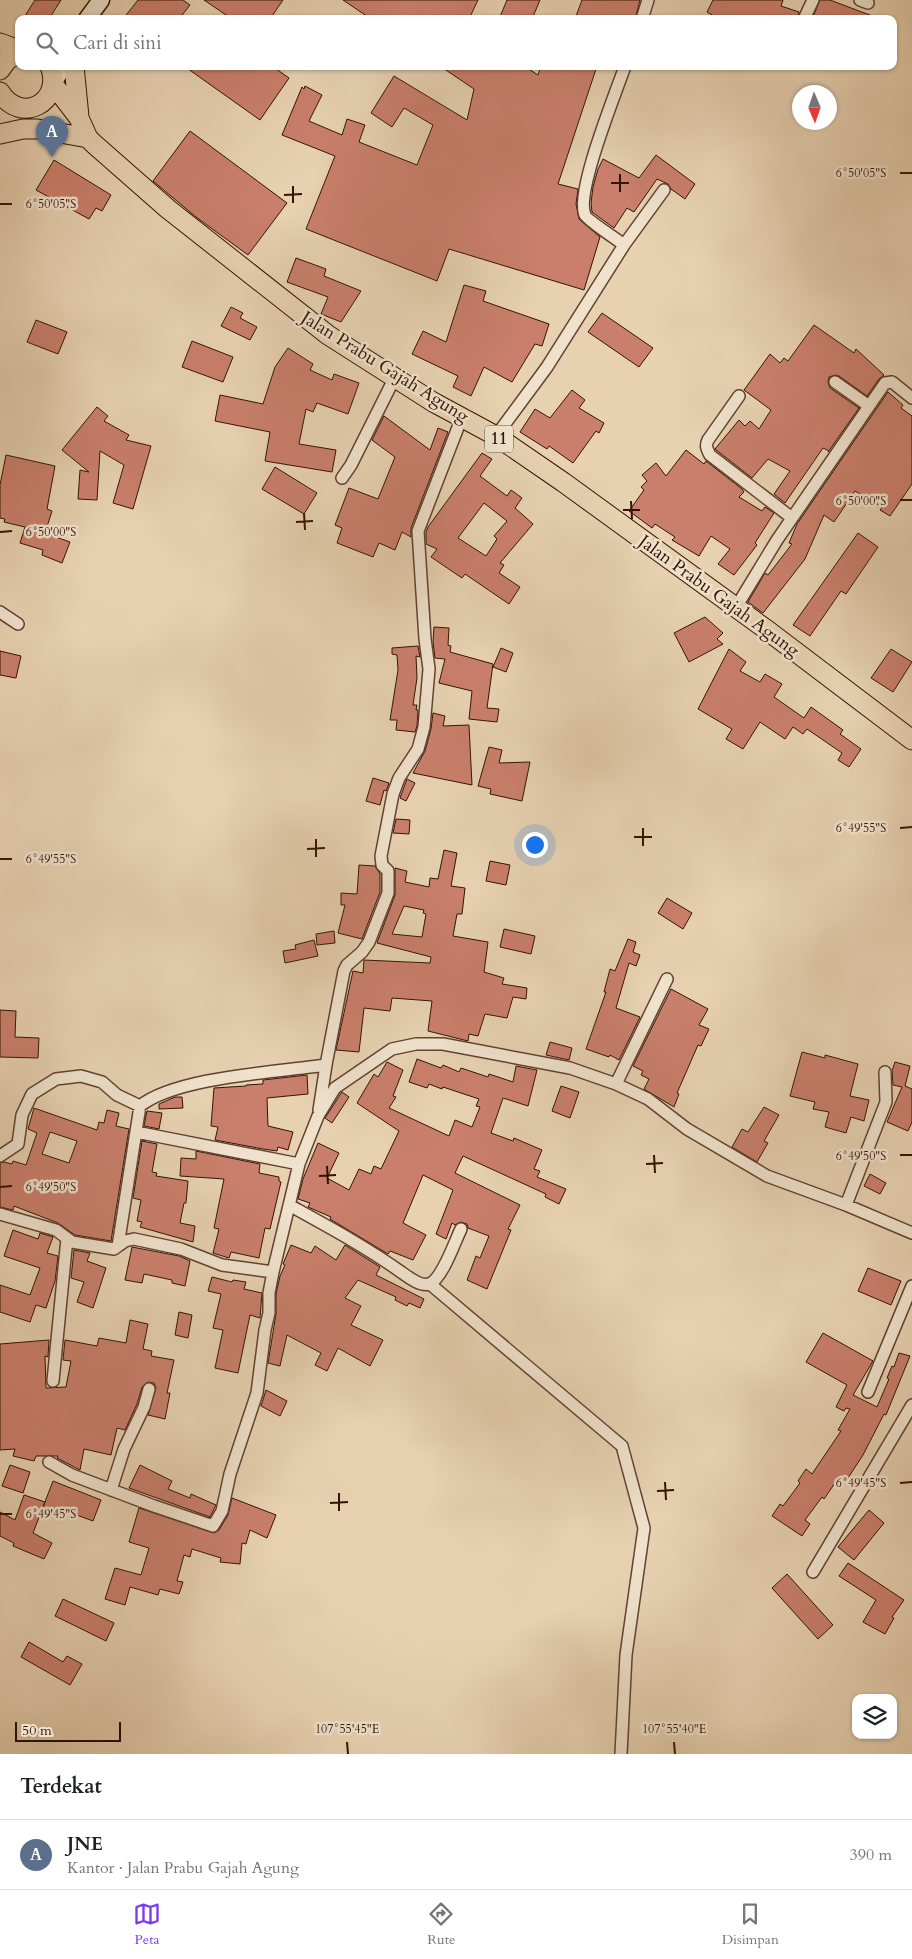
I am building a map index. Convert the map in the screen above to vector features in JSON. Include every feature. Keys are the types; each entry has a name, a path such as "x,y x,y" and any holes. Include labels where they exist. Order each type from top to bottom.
{"main road":[{"path":"89,15 101,0"},
{"path":"0,38 15,40"},
{"path":"0,43 15,49"},
{"path":"0,70 8,59 15,56"},
{"path":"74,70 79,118"},
{"path":"0,128 25,109 41,104 51,92 52,75"},
{"name":"11","path":"52,75 79,118 88,138"},
{"path":"0,92 10,104 25,109 64,134"},
{"path":"0,134 23,129 38,129 88,138"},
{"name":"Jalan Prabu Gajah Agung","path":"88,138 168,209 328,335 496,436 564,482 735,609 767,630 912,740"}],"street":[{"path":"643,15 648,0"},
{"path":"806,15 813,0"},
{"path":"624,70 593,155 583,208 587,218 624,245"},
{"path":"496,436 548,367 624,245 664,190"},
{"path":"342,478 351,465 395,377"},
{"path":"735,609 760,566 885,383 889,381 895,384 912,398"},
{"path":"835,382 869,406"},
{"path":"739,396 708,440 706,444 707,449 710,455 792,518"},
{"path":"318,1116 344,971 347,965 362,952 369,942 388,893 388,872 382,865 382,856 393,794 399,778 418,749 424,727 429,670 424,639 418,531 462,417"},
{"path":"0,612 18,624"},
{"path":"616,1084 667,979"},
{"path":"49,1462 72,1475 213,1526 222,1511 230,1474 257,1393 269,1313 269,1293 299,1164 318,1116 335,1088 392,1049 416,1044 443,1044 570,1068 616,1084 648,1099 687,1129 767,1176 846,1205 912,1234"},
{"path":"118,1246 140,1106 150,1098 214,1079 326,1065"},
{"path":"846,1205 886,1102 885,1072"},
{"path":"0,1156 18,1144 22,1115 32,1094 56,1079 80,1076 102,1082 117,1095 140,1106"},
{"path":"136,1132 299,1164"},
{"path":"289,1205 379,1256 409,1278 424,1285 430,1284 437,1278 461,1229"},
{"path":"0,1214 56,1230 72,1242 114,1249 134,1239 181,1249 222,1265 273,1272"},
{"path":"53,1381 67,1238"},
{"path":"430,1284 622,1446 644,1528 626,1656 621,1754"},
{"path":"868,1392 912,1286"},
{"path":"111,1490 124,1449 144,1407 149,1389"},
{"path":"813,1572 912,1405"}],"building":[{"path":"35,0 61,0 52,15 26,15"},
{"path":"138,0 183,0 190,5 182,15 126,15"},
{"path":"204,0 283,0 273,15 226,15"},
{"path":"343,0 478,0 471,15 365,15"},
{"path":"507,0 540,0 534,15 501,15"},
{"path":"582,0 640,0 636,15 576,15"},
{"path":"713,0 783,0 781,6 799,12 798,15 712,15 707,12"},
{"path":"820,0 830,0 870,15 814,15"},
{"path":"190,70 278,70 289,78 260,120"},
{"path":"446,70 530,70 538,75 540,70 596,70 558,184 578,189 576,204 579,219 600,237 584,290 449,249 437,281 306,229 335,156 282,135 302,87 304,89 305,86 322,95 309,121 342,135 347,119 365,125 359,142 417,165 433,125 404,108 392,127 371,113 394,76 467,120 474,89"},
{"path":"190,131 287,203 248,255 196,217 153,181"},
{"path":"656,155 695,184 685,199 671,189 668,184 657,179 634,212 627,208 614,228 592,212 593,187 603,159 639,178"},
{"path":"54,160 111,195 102,211 96,208 89,219 36,190"},
{"path":"296,258 326,269 324,276 361,291 341,322 321,314 328,297 287,282"},
{"path":"464,285 486,291 483,301 549,324 542,346 535,344 512,382 484,367 471,396 453,387 458,376 412,354 423,331 446,342"},
{"path":"231,307 243,313 240,318 257,327 250,340 221,326"},
{"path":"602,313 653,348 639,367 588,332"},
{"path":"36,320 67,332 58,354 27,342"},
{"path":"814,325 854,353 856,349 884,375 867,396 839,376 829,377 830,388 859,408 829,451 823,448 785,503 774,494 790,471 768,459 752,478 715,449 739,420 745,426 750,421 759,429 771,410 744,390 770,354 780,363 784,358 788,361"},
{"path":"192,341 233,357 223,382 182,367"},
{"path":"288,348 313,364 310,370 332,380 334,374 359,383 348,414 317,403 313,412 306,409 299,444 336,450 332,472 265,461 270,432 215,421 220,395 263,404 275,367"},
{"path":"572,390 585,400 579,408 604,423 599,433 596,431 573,463 549,446 547,449 520,432 535,409 550,418"},
{"path":"888,392 903,405 901,408 912,416 912,484 890,516 880,510 882,507 855,491 834,522 824,515 805,559 763,613 748,602 765,573 768,575 792,544 789,543 797,524"},
{"path":"97,407 108,416 104,421 129,435 126,440 151,446 133,509 113,503 124,465 100,451 97,500 78,499 80,470 89,472 62,450"},
{"path":"384,416 430,450 438,428 448,432 411,528 411,537 402,532 395,550 379,543 373,557 337,543 342,528 335,525 349,488 378,499 395,457 372,440"},
{"path":"686,450 704,464 706,461 742,489 744,492 739,497 762,511 765,507 774,513 755,543 757,545 734,575 718,564 730,549 711,536 699,556 672,540 675,537 655,524 652,528 629,511 644,490 641,487 647,481 642,475 656,463 666,476"},
{"path":"482,453 492,459 480,476 507,496 511,490 522,498 515,508 533,524 500,563 504,565 499,573 520,587 509,604 465,574 462,578 431,557 437,549 426,544 428,527","holes":["484,503 507,521 494,536 497,539 486,556 458,538"]},
{"path":"6,455 55,466 47,509 52,511 45,533 70,542 62,563 42,555 43,550 20,543 25,527 4,522 5,519 0,518 0,485"},
{"path":"275,467 317,493 304,514 262,489"},
{"path":"858,533 878,547 846,594 841,591 810,636 793,625"},
{"path":"705,617 723,633 717,639 723,644 689,662 674,633"},
{"path":"434,627 449,628 448,645 451,646 450,652 493,664 487,708 499,709 497,722 469,719 472,691 439,683 445,659 435,658"},
{"path":"418,646 420,657 416,656 417,678 413,705 417,705 416,710 418,710 417,726 415,732 396,730 397,720 390,720 398,670 397,655 392,654 392,648"},
{"path":"501,648 513,653 506,672 493,667"},
{"path":"729,649 746,662 740,671 760,682 765,674 782,684 774,697 804,718 811,707 843,730 840,734 861,749 849,767 838,760 842,753 807,729 803,734 793,727 785,739 760,722 743,749 726,739 732,729 698,709"},
{"path":"891,649 912,662 893,692 871,678"},
{"path":"0,651 21,656 16,678 0,675"},
{"path":"433,713 445,716 443,726 469,725 472,785 413,773 425,751"},
{"path":"489,747 502,750 499,763 530,762 522,801 490,794 491,789 478,786"},
{"path":"373,778 389,783 386,791 384,790 380,805 366,801"},
{"path":"407,779 415,783 406,801 400,798"},
{"path":"396,819 410,820 409,834 393,833"},
{"path":"444,850 457,853 451,886 465,888 462,914 457,914 453,936 488,942 484,972 504,978 502,984 527,988 526,999 513,997 507,1018 485,1014 478,1036 469,1034 468,1041 428,1031 432,1001 392,998 390,1011 364,1008 359,1052 336,1050 353,971 363,973 364,960 430,963 431,957 377,943 395,895 395,868 407,871 405,882 429,887 430,878 438,879","holes":["404,906 424,910 423,913 426,914 422,937 392,934"]},
{"path":"490,861 510,865 506,885 486,881"},
{"path":"359,865 375,866 380,874 380,892 362,939 338,933 345,905 341,905 341,893 357,894"},
{"path":"667,898 692,913 683,929 658,913"},
{"path":"504,929 535,936 531,954 500,947"},
{"path":"334,931 335,943 317,945 316,934"},
{"path":"628,939 636,942 633,952 640,955 636,966 629,963 616,1008 640,1017 619,1060 610,1055 609,1057 586,1049 606,992 604,992 610,969 615,971"},
{"path":"314,940 318,956 285,963 283,951 296,949 295,945"},
{"path":"671,989 708,1009 699,1025 709,1029 701,1046 698,1045 677,1093 679,1094 674,1107 644,1089 649,1079 641,1075 643,1071 633,1066"},
{"path":"0,1010 16,1011 15,1037 39,1038 38,1058 0,1057"},
{"path":"550,1042 572,1048 569,1060 546,1055"},
{"path":"802,1052 825,1058 825,1055 858,1064 850,1096 869,1100 864,1121 851,1117 846,1133 825,1127 829,1112 813,1109 815,1102 790,1096"},
{"path":"417,1059 441,1068 443,1065 459,1072 461,1068 488,1077 489,1074 513,1082 516,1066 537,1070 528,1106 503,1098 491,1133 513,1141 514,1138 542,1150 534,1169 540,1171 537,1177 566,1189 559,1204 545,1197 546,1194 463,1156 455,1173 520,1205 508,1229 511,1230 487,1289 467,1280 476,1256 480,1258 489,1236 468,1228 467,1224 461,1222 455,1225 452,1223 446,1239 436,1234 453,1190 423,1175 403,1223 426,1235 413,1260 390,1251 388,1254 330,1219 331,1217 308,1207 310,1203 298,1199 303,1179 318,1143 339,1153 327,1178 349,1190 359,1169 371,1174 374,1166 381,1169 399,1131 357,1103 374,1074 378,1077 387,1062 403,1070 393,1096 396,1097 389,1108 449,1136 455,1120 472,1127 480,1107 476,1106 479,1099 443,1087 442,1089 429,1084 427,1088 409,1082"},
{"path":"895,1062 910,1066 905,1086 912,1089 912,1122 908,1131 887,1122 902,1087 893,1085 892,1071"},
{"path":"307,1075 308,1094 267,1098 268,1126 293,1132 288,1150 278,1147 277,1151 215,1140 218,1127 211,1126 214,1088 263,1084 263,1080"},
{"path":"561,1086 579,1092 570,1118 552,1111"},
{"path":"342,1092 349,1097 332,1123 325,1118"},
{"path":"175,1097 182,1097 183,1108 159,1109 159,1104"},
{"path":"764,1107 779,1115 764,1141 768,1143 757,1162 732,1147 742,1129 748,1132"},
{"path":"34,1108 97,1130 99,1122 104,1123 107,1110 119,1113 116,1126 129,1129 111,1241 75,1235 58,1223 14,1206 13,1210 0,1207 0,1163 12,1164 13,1161 26,1165 37,1133 28,1129","holes":["50,1132 77,1141 69,1163 42,1154"]},
{"path":"147,1111 162,1113 159,1129 144,1126"},
{"path":"142,1141 157,1144 152,1172 157,1173 156,1176 188,1181 186,1203 184,1203 180,1223 195,1226 193,1242 140,1227 142,1222 137,1221 141,1200 133,1198"},
{"path":"196,1151 260,1164 259,1173 279,1177 281,1182 270,1229 265,1228 259,1258 231,1252 229,1258 213,1253 219,1229 214,1228 224,1179 180,1176 181,1158 196,1159"},
{"path":"870,1174 886,1183 880,1194 864,1186"},
{"path":"13,1230 38,1239 40,1233 53,1237 47,1253 58,1256 55,1281 46,1308 36,1305 30,1322 0,1312 0,1285 30,1295 40,1268 4,1256"},
{"path":"291,1245 311,1253 315,1246 336,1260 345,1245 380,1267 376,1275 424,1299 420,1308 409,1303 407,1306 395,1300 396,1297 358,1280 345,1298 361,1306 351,1325 383,1340 370,1366 338,1348 327,1371 315,1365 321,1353 287,1335 280,1366 268,1363 276,1314 276,1294 280,1276 285,1265 283,1264"},
{"path":"132,1247 179,1256 190,1261 185,1286 172,1283 172,1280 144,1274 142,1283 125,1280"},
{"path":"74,1250 90,1253 87,1261 106,1268 93,1308 77,1302 84,1282 71,1278"},
{"path":"868,1268 901,1281 891,1305 858,1291"},
{"path":"212,1277 232,1282 233,1280 246,1282 244,1289 262,1293 260,1318 250,1315 238,1373 215,1368 223,1330 213,1328 221,1294 208,1291"},
{"path":"179,1312 192,1315 188,1338 175,1335"},
{"path":"130,1320 148,1324 143,1349 152,1351 151,1356 174,1360 167,1393 170,1393 165,1419 148,1415 156,1388 154,1383 148,1382 142,1387 137,1404 125,1430 117,1428 111,1455 84,1449 80,1470 57,1458 58,1456 36,1456 34,1461 13,1456 15,1449 0,1450 0,1344 49,1340 48,1357 45,1356 46,1388 66,1387 71,1361 63,1360 65,1340 97,1346 99,1338 126,1343"},
{"path":"823,1333 873,1361 853,1395 877,1407 889,1379 887,1378 892,1366 894,1367 899,1353 910,1356 886,1415 884,1414 863,1455 846,1481 839,1477 824,1499 822,1497 805,1520 810,1524 802,1536 772,1516 780,1504 783,1506 800,1483 798,1481 806,1469 812,1474 841,1431 838,1430 850,1409 846,1408 844,1411 836,1407 847,1385 806,1362"},
{"path":"266,1390 287,1401 280,1416 261,1406"},
{"path":"10,1465 30,1472 23,1493 2,1486"},
{"path":"140,1465 172,1481 168,1489 190,1498 191,1494 216,1505 210,1517 129,1488"},
{"path":"53,1481 101,1500 93,1521 63,1510 62,1513 43,1507"},
{"path":"24,1495 45,1502 33,1533 52,1543 44,1559 13,1546 14,1543 0,1536 0,1512 15,1520"},
{"path":"232,1498 276,1515 267,1538 250,1530 246,1544 242,1543 240,1564 220,1562 221,1558 192,1549 190,1557 184,1555 177,1581 183,1582 179,1594 160,1589 158,1595 130,1587 125,1605 105,1599 115,1568 141,1575 149,1548 129,1542 139,1508 214,1533 219,1530 228,1515"},
{"path":"869,1510 884,1523 854,1560 838,1547"},
{"path":"848,1563 904,1600 892,1617 894,1618 885,1634 863,1622 876,1600 839,1576"},
{"path":"787,1574 833,1625 818,1639 772,1588"},
{"path":"63,1599 114,1623 106,1641 55,1616"},
{"path":"29,1642 63,1662 67,1656 82,1664 70,1685 21,1657"}],"place":[{"name":"JNE","path":"52,157"}]}
